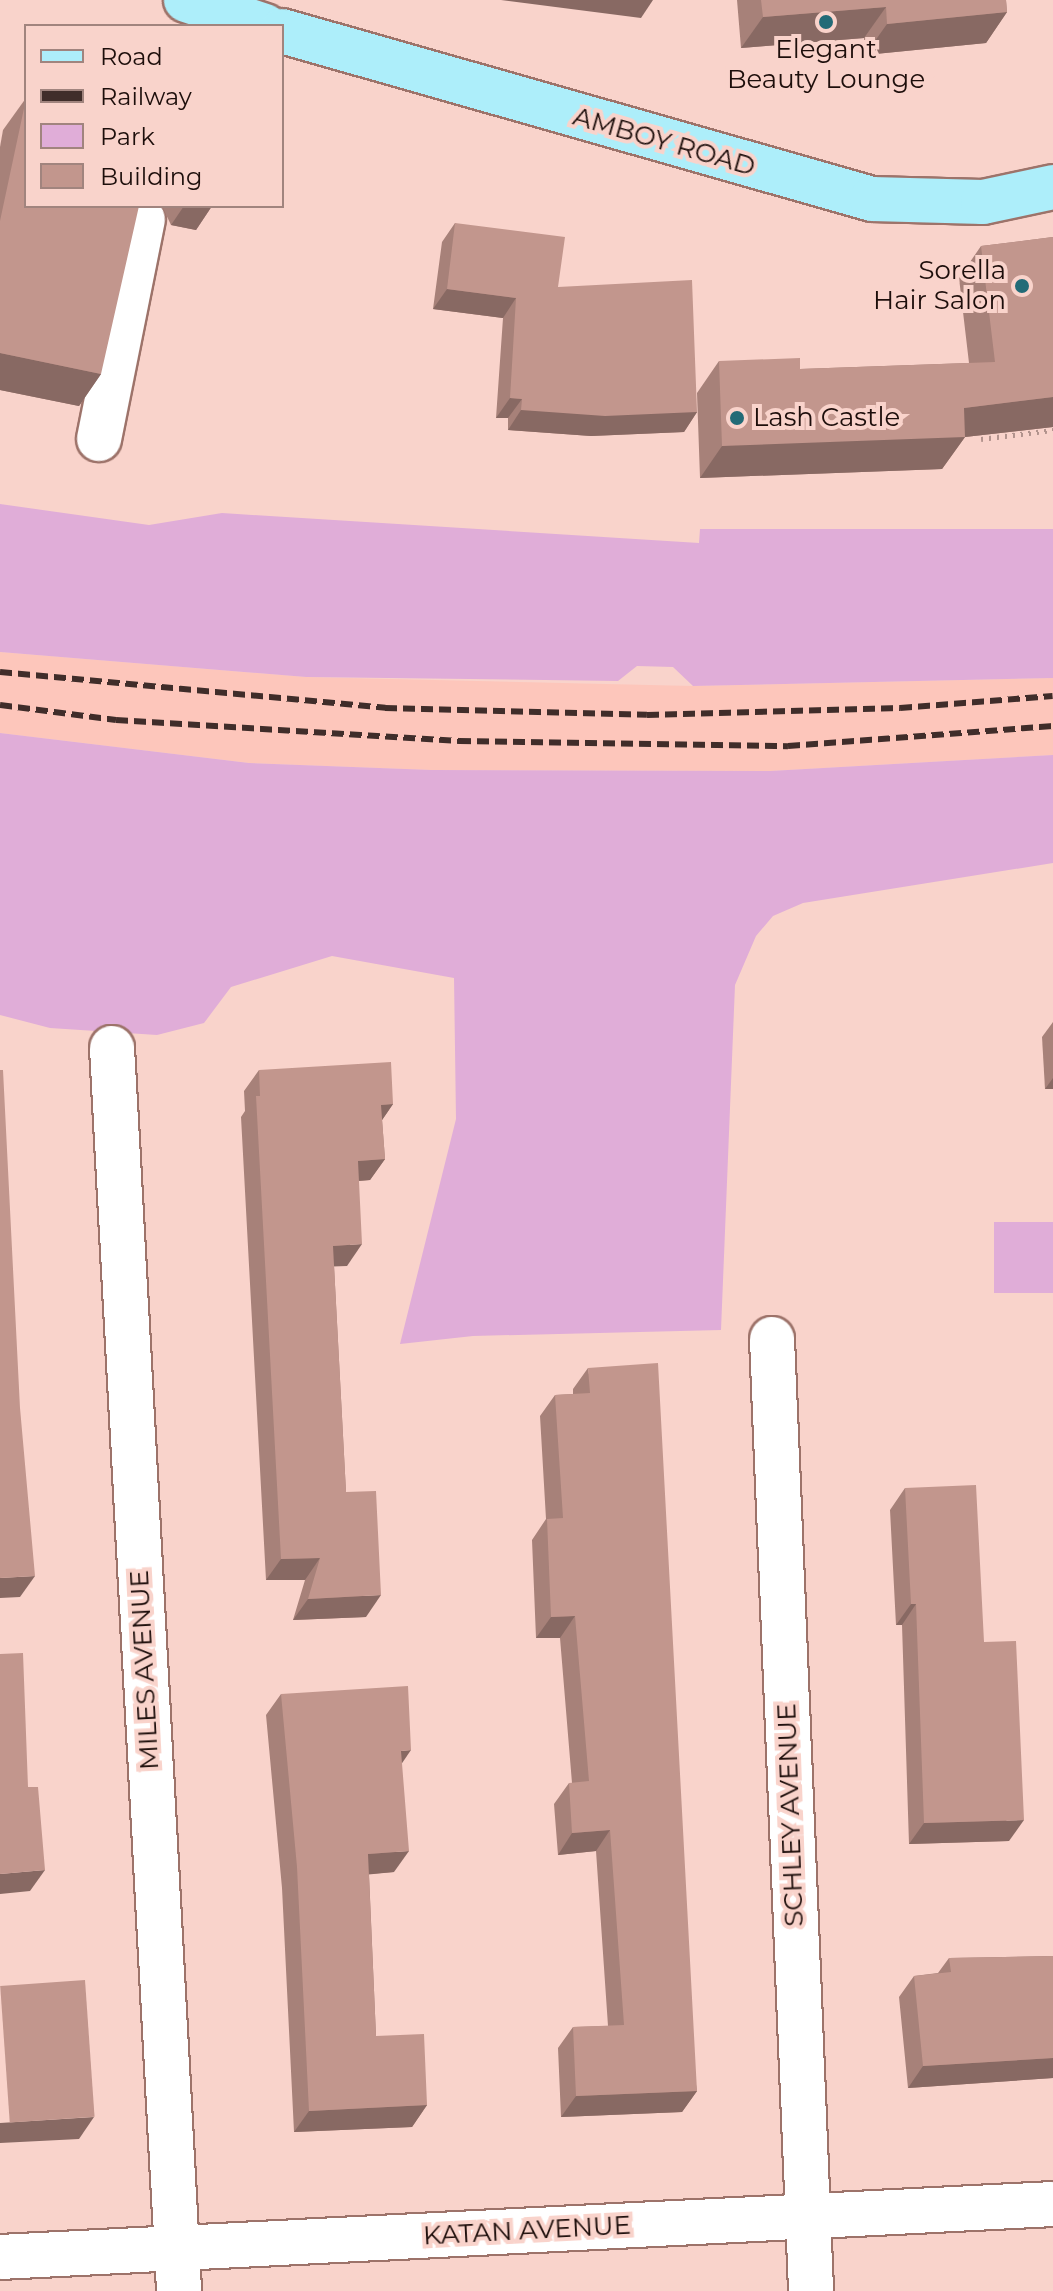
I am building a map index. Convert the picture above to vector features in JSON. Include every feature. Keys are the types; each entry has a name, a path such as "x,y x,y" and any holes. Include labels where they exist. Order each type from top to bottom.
{"main road":[{"path":"186,0 259,24"},
{"name":"AMBOY ROAD","path":"284,32 872,199 983,202 1053,187"}],"street":[{"path":"113,441 157,222"},
{"name":"MILES AVENUE","path":"112,1048 177,2270"},
{"name":"SCHLEY AVENUE","path":"772,1339 811,2291"},
{"name":"KATAN AVENUE","path":"0,2257 177,2270 807,2217 1053,2204"}],"path":[{"path":"981,439 1053,430"}],"shaded area":[{"path":"0,652 306,677 693,686 1053,678 1053,755 770,771 432,770 249,763 0,733"}],"green space":[{"path":"0,504 149,525 222,513 699,543 700,529 1053,529 1053,678 693,686 673,667 637,666 618,681 306,677 0,652"},
{"path":"0,733 249,763 432,770 770,771 1053,755 1053,863 803,903 773,916 756,936 735,985 721,1330 473,1336 400,1344 456,1119 454,978 332,956 231,987 204,1023 157,1035 50,1028 0,1015"},
{"path":"994,1222 1053,1222 1053,1293 994,1293"}],"building":[{"path":"761,0 1006,0 1007,12 887,24 886,7 763,17"},
{"path":"24,108 24,208 139,208 101,374 0,353 0,221"},
{"path":"455,223 565,237 558,287 692,280 697,412 605,416 521,410 522,399 510,398 516,298 447,289"},
{"path":"1053,237 1053,397 964,408 965,437 722,446 719,361 800,358 800,369 995,362 981,246"},
{"path":"391,1062 393,1104 381,1105 385,1159 358,1161 362,1244 333,1246 346,1492 376,1491 381,1595 308,1599 320,1558 281,1559 256,1096 260,1096 259,1070"},
{"path":"0,1070 3,1070 20,1408 35,1576 0,1578"},
{"path":"658,1363 697,2091 576,2096 573,2027 624,2025 610,1830 572,1833 569,1783 589,1781 575,1616 551,1617 547,1519 563,1518 555,1395 590,1393 588,1368"},
{"path":"976,1485 984,1642 1016,1641 1024,1820 924,1823 916,1604 911,1604 905,1488"},
{"path":"23,1653 28,1787 38,1787 45,1870 0,1874 0,1654"},
{"path":"408,1686 411,1750 401,1751 409,1851 368,1854 376,2036 424,2034 427,2105 309,2111 297,1867 281,1694"},
{"path":"1053,1956 1053,2058 923,2066 914,1976 951,1972 949,1958"},
{"path":"85,1980 95,2117 10,2123 0,1986"}],"railway":[{"path":"0,672 385,708 647,715 900,708 1053,696"},
{"path":"0,705 116,720 459,741 788,746 1053,726"}],"place":[{"name":"Elegant Beauty Lounge","path":"826,22"},
{"name":"Sorella Hair Salon","path":"1022,286"},
{"name":"Lash Castle","path":"737,418"}]}
